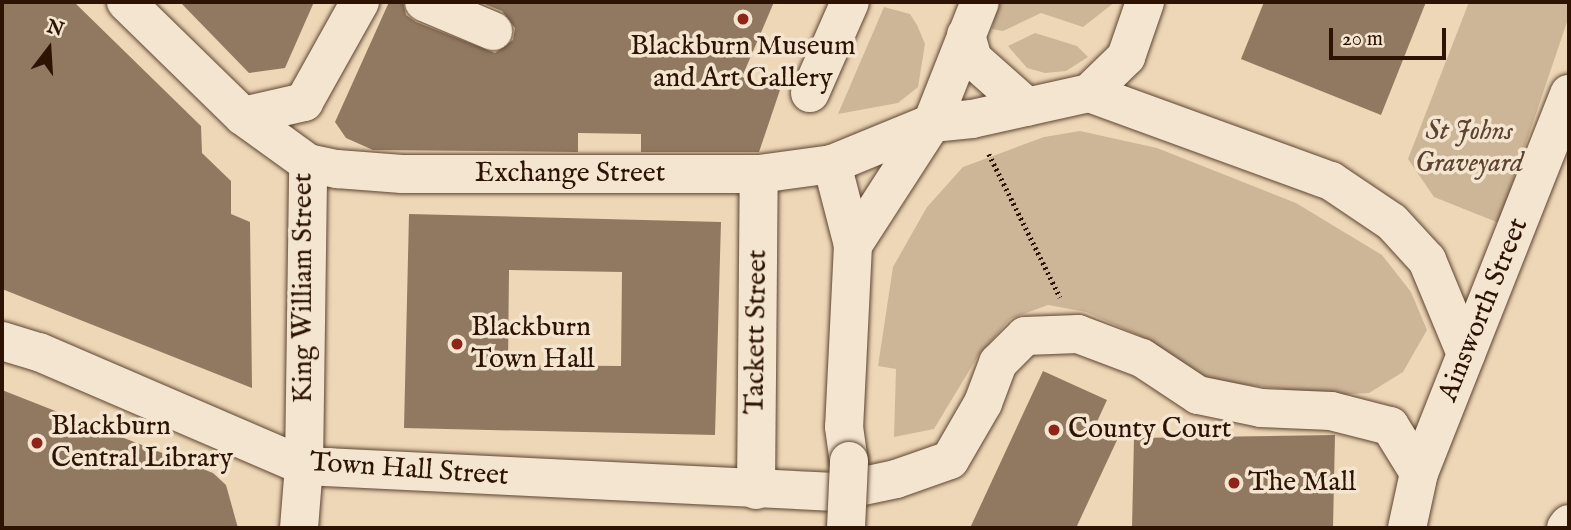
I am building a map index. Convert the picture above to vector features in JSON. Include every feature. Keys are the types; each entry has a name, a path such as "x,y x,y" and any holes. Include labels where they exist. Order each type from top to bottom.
{"street":[{"name":"King William Street","path":"126,2 243,116 308,172 304,466 299,528"},
{"path":"243,116 304,102 360,2"},
{"path":"424,2 493,30"},
{"path":"810,93 850,2"},
{"path":"1145,2 1126,57 1089,93 1331,181 1392,222 1427,260 1466,354"},
{"path":"973,18 974,59 1027,107"},
{"path":"853,245 932,123 973,18"},
{"name":"Exchange Street","path":"308,172 759,174 832,164 932,123 972,119 1089,93"},
{"name":"Ainsworth Street","path":"1407,528 1419,473 1569,94"},
{"path":"832,164 853,245 844,427 849,461 846,528"},
{"name":"Tackett Street","path":"756,491 759,174"},
{"path":"1078,334 1142,358 1198,395 1261,408 1331,411 1390,426 1419,473"},
{"name":"Town Hall Street","path":"2,341 39,352 304,466 756,491 835,492 896,479 950,460 983,403 998,363 1016,345 1025,337 1078,334"},
{"path":"1566,528 1569,524"}],"path":[{"path":"972,119 1078,334"}],"green space":[{"path":"997,2 1115,2 1083,27 1041,13 1003,31 992,29"},
{"name":"St Johns Graveyard","path":"1469,2 1569,2 1569,16 1499,223 1434,197 1408,159"},
{"path":"884,7 910,14 917,25 925,44 918,87 898,103 838,114"},
{"path":"1035,33 1077,46 1088,57 1066,71 1045,73 1027,68 1008,46"},
{"path":"1080,131 1157,148 1296,203 1382,255 1411,292 1427,330 1403,372 1369,393 1334,395 1206,380 1147,339 1086,312 1048,305 1010,319 978,356 934,429 894,437 896,369 878,366 893,267 927,207 963,167 1044,137"}],"building":[{"path":"2,2 74,2 201,126 202,153 231,181 231,214 250,222 252,388 2,289"},
{"path":"180,2 314,2 285,68 249,73"},
{"path":"389,2 403,2 406,15 416,22 495,53 513,40 515,28 502,11 480,2 774,2 742,77 780,90 759,152 641,152 641,134 578,133 578,152 373,150 346,138 335,122"},
{"path":"1264,2 1426,2 1381,115 1241,59"},
{"name":"Blackburn Town Hall","path":"409,214 721,222 715,435 404,428","holes":["509,270 622,272 621,366 508,365"]},
{"name":"County Court","path":"1043,371 1107,400 1089,439 1118,438 1076,528 970,528"},
{"path":"2,390 213,473 226,485 238,528 2,528"},
{"name":"The Mall","path":"1335,435 1333,528 1132,528 1134,438"}],"place":[{"name":"Blackburn Museum and Art Gallery","path":"743,19"},
{"name":"Blackburn Town Hall","path":"457,344"},
{"name":"County Court","path":"1054,430"},
{"name":"Blackburn Central Library","path":"37,443"},
{"name":"The Mall","path":"1234,483"}]}
